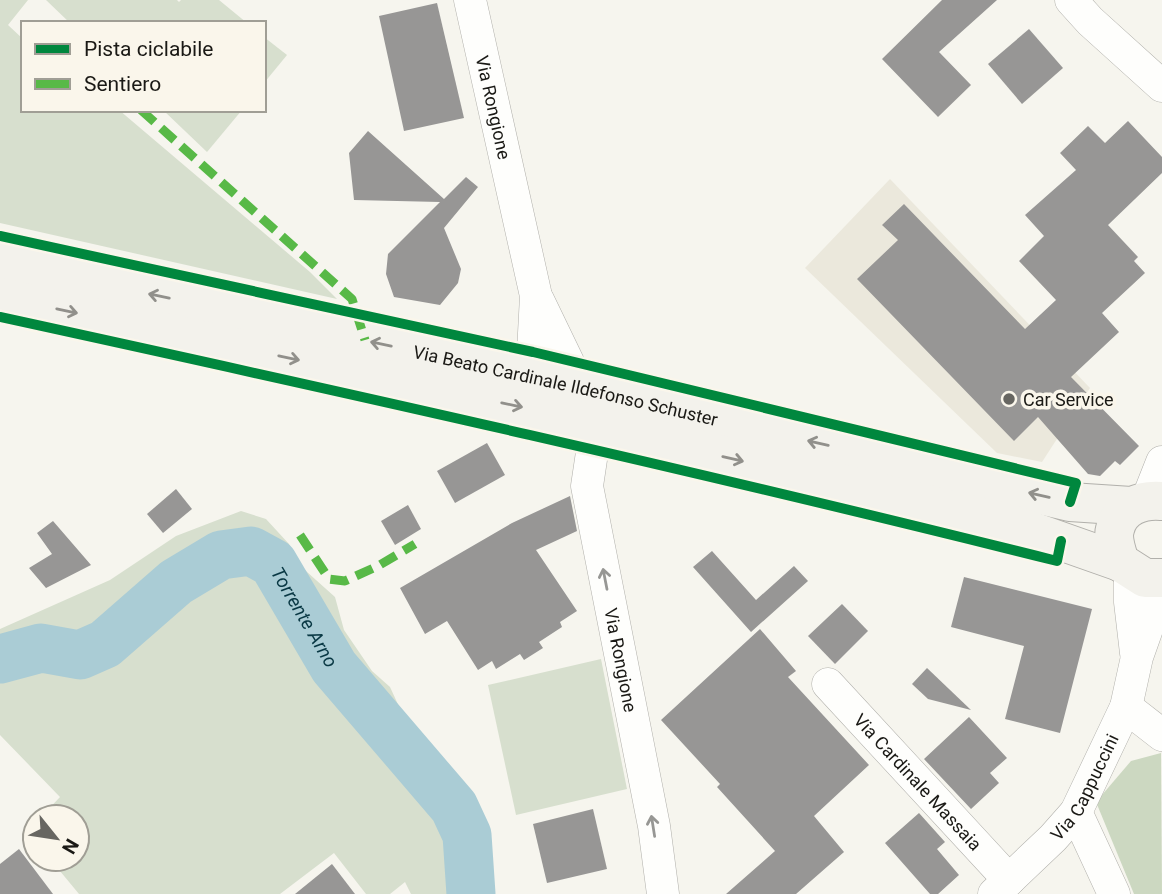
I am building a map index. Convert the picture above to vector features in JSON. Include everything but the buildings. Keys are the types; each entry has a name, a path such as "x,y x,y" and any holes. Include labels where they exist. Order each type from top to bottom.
{"street":[{"name":"Via Rongione","path":"470,0 536,296 580,387"},
{"path":"1071,0 1090,21 1162,86"},
{"name":"Via Beato Cardinale Ildefonso Schuster","path":"0,261 580,387 1070,502 1147,502"},
{"name":"Via Rongione","path":"517,373 533,352 536,296"},
{"name":"Via Beato Cardinale Ildefonso Schuster","path":"0,297 528,409 1012,524 1143,573"},
{"name":"Via Rongione","path":"596,426 587,486 654,826 663,894"},
{"path":"1143,573 1114,531 1121,515 1147,502 1162,463"},
{"name":"Via Cappuccini","path":"1002,887 1076,812 1126,707 1137,657 1130,602 1143,573"},
{"name":"Via Cardinale Massaia","path":"828,684 1002,887"},
{"path":"1126,707 1162,735"},
{"path":"1076,812 1114,894"}],"shaded area":[{"path":"890,179 1090,388 1042,462 997,453 805,268"}],"green space":[{"path":"0,0 28,0 8,25 21,37 21,112 121,112 310,272 337,299 0,223"},
{"path":"46,0 219,0 245,21 68,21"},
{"path":"266,39 287,55 266,81"},
{"path":"165,112 240,112 207,152"},
{"path":"241,511 266,519 289,544 297,563 335,597 344,630 372,671 390,687 407,724 451,777 480,818 483,842 482,894 411,894 405,882 390,894 366,894 334,853 280,894 79,894 62,873 91,873 91,803 54,803 60,797 0,735 0,629 110,580 176,536"},
{"path":"601,659 627,789 516,815 488,685"},
{"path":"1161,753 1162,894 1134,894 1096,802 1131,761"}],"waterway":[{"name":"Torrente Arno","path":"0,659 41,648 80,655 105,644 176,582 221,555 251,551 273,563 334,667 454,807 467,835 471,894"}],"marked path":[{"path":"143,112 352,299 365,340"},
{"path":"300,535 329,579 345,581 378,566 415,544"}],"cycle path":[{"path":"0,236 533,352 1076,483 1070,502"},
{"path":"0,317 529,435 1057,561 1061,541"}],"place":[{"name":"Car Service","path":"1009,399"}]}
